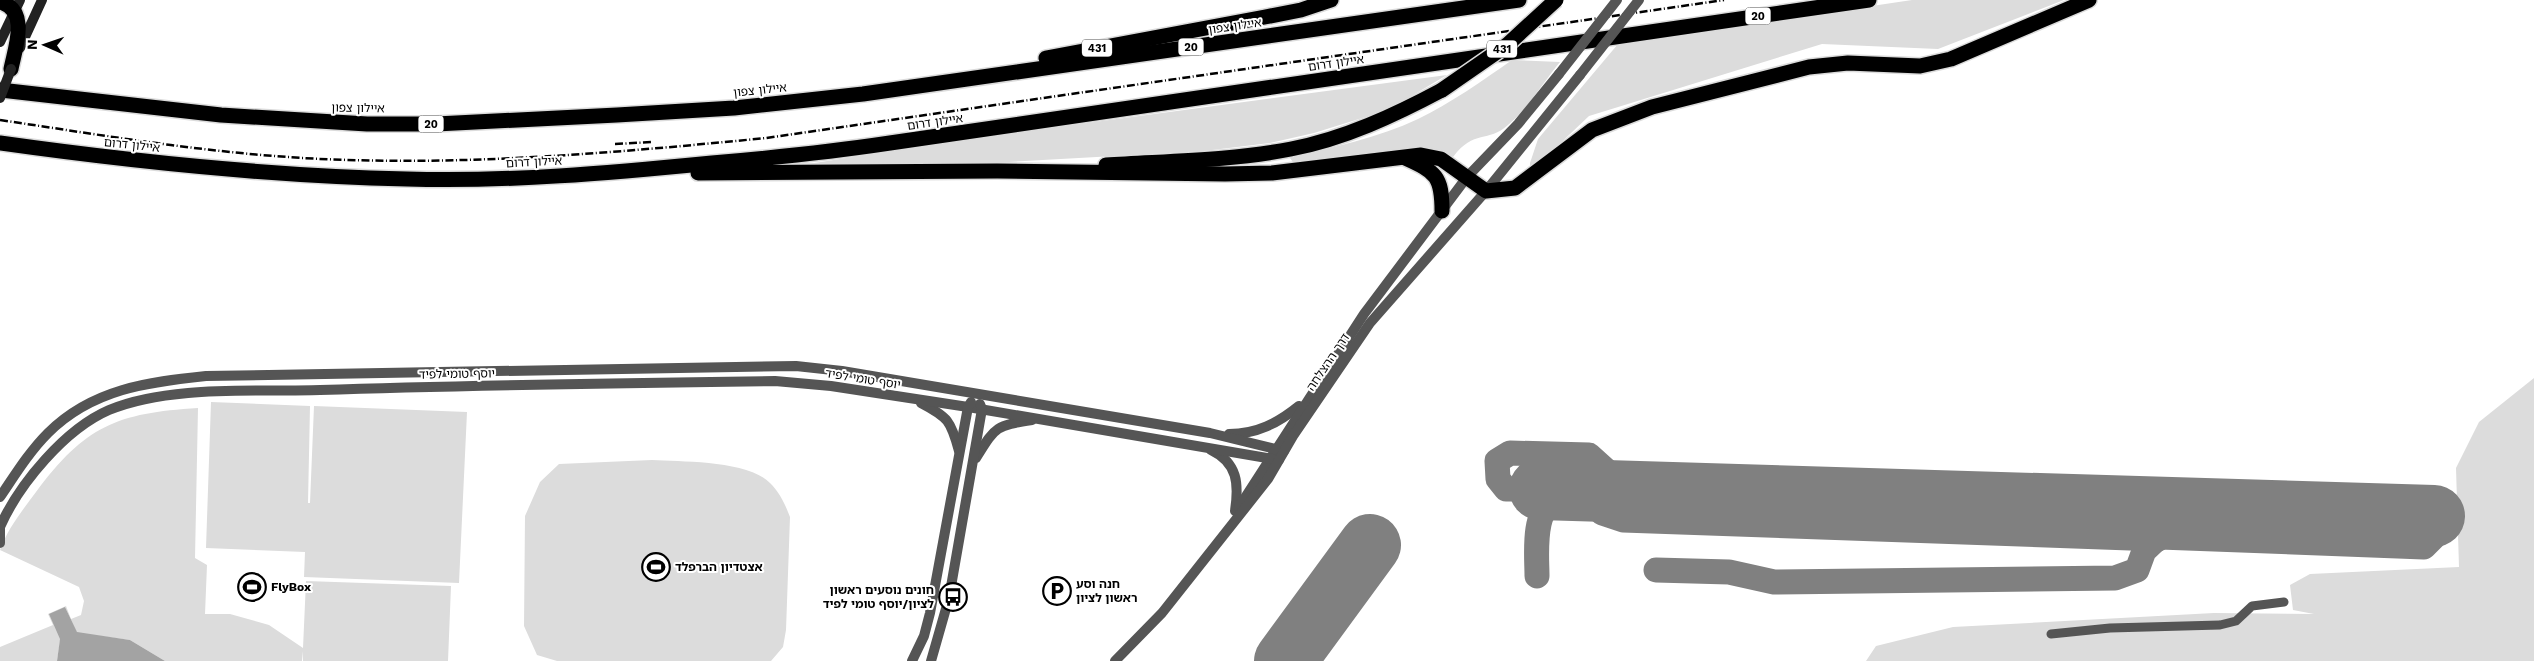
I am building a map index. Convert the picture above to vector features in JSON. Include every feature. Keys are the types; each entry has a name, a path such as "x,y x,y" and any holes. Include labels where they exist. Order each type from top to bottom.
{"highway":[{"name":"431","path":"863,94 1301,10 1330,0"},
{"path":"1351,24 1406,9 1455,0"},
{"name":"איילון צפון","path":"0,90 195,113 368,124 444,123 617,115 734,108 863,94 1519,0"},
{"name":"431","path":"997,171 1193,159 1285,150 1354,131 1442,90 1507,45 1556,0"},
{"name":"איילון דרום","path":"0,143 204,168 408,179 506,178 626,172 793,157 890,144 1869,0"},
{"path":"626,172 997,171 1151,174 1263,173 1421,156 1441,159 1486,191 1515,188 1592,130 1652,107 1809,67 1848,63 1920,66 1951,59 2089,0"},
{"path":"0,2 17,6 18,32 10,69"},
{"path":"1404,158 1429,169 1442,188 1442,211"}],"main road":[{"path":"0,98 10,69 42,0"},
{"path":"0,42 17,6"}],"street":[{"name":"דרך ההצלחה","path":"1115,661 1162,613 1268,479 1277,454 1308,399 1364,314 1467,177 1518,124 1617,0"},
{"name":"דרך ההצלחה","path":"1205,559 1370,323 1486,191 1639,0"},
{"name":"יוסף טומי לפיד","path":"0,497 34,449 62,420 108,393 167,380 216,376 796,366 842,371 1210,433"},
{"name":"יוסף טומי לפיד","path":"0,527 7,512 32,476 48,456 71,433 111,409 159,396 406,387 775,381 830,386 1201,445 1277,454"},
{"path":"912,661 924,636 930,613 968,407 977,393"},
{"path":"931,661 948,607 974,461 982,409 977,393"},
{"path":"913,399 942,414 950,422 960,453"},
{"path":"1210,433 1254,432 1272,426 1308,399"},
{"path":"974,461 995,428 1003,424 1040,419"},
{"path":"1210,433 1277,454"},
{"path":"1201,445 1220,454 1234,469 1237,491 1234,515"},
{"path":"0,527 0,542"},
{"path":"2051,634 2110,628 2149,629 2220,625 2236,621 2252,606 2284,602"}],"shaded area":[{"path":"1912,0 2064,0 1938,49 1822,44 1589,116 1530,172 1530,163 1538,139 1618,44"},
{"path":"1512,60 1560,62 1515,119 1494,134 1474,139 1461,148 1453,157 1445,153 1295,165 1290,158 1371,137 1403,126 1454,99"},
{"path":"1447,75 1388,110 1314,133 1270,143 1204,151 849,171 770,170 967,139"},
{"path":"2534,378 2534,661 1866,661 1876,646 1953,627 2214,613 2314,614 2293,610 2290,585 2310,574 2459,567 2456,468 2479,422"},
{"path":"211,402 310,406 308,503 310,503 314,406 467,412 459,583 304,577 305,552 206,548"},
{"path":"198,408 195,558 207,565 205,614 230,614 269,625 303,648 306,581 451,586 448,661 303,661 303,651 302,661 165,661 130,640 77,633 65,607 57,661 0,661 0,647 53,625 48,614 66,606 71,619 81,615 84,601 79,587 0,550 11,527 36,492 71,452 87,438 105,427 124,419 145,414"},
{"name":"אצטדיון הברפלד","path":"652,460 697,462 731,466 746,470 760,475 770,483 782,499 790,517 786,630 783,647 771,661 557,661 537,655 524,626 525,516 540,482 559,464"},
{"path":"65,607 77,632 130,640 165,661 57,661 60,639 49,614"}],"taxiway":[{"path":"1540,489 1506,489 1498,479 1497,461 1510,453 1589,455 1630,492"},
{"path":"1537,576 1537,535 1542,515 1546,508 1553,503 1562,501 1593,503 1602,513 1623,520 2158,539"},
{"path":"1656,570 1729,572 1774,582 2115,578 2137,570 2144,551 2163,533 2165,508"},
{"path":"2160,537 2424,547 2438,533 2434,516"}],"runway":[{"path":"1540,489 2434,516"},
{"path":"1285,661 1370,545"}],"railway":[{"path":"0,120 189,147 303,158 419,161 477,160 651,149 766,138 1724,0"},
{"path":"615,144 652,142"}],"place":[{"name":"אצטדיון הברפלד","path":"656,567"},
{"name":"FlyBox","path":"252,587"},
{"name":"חנה וסע ראשון לציון","path":"1057,591"},
{"name":"חונים נוסעים ראשון לציון/יוסף טומי לפיד","path":"953,597"}]}
